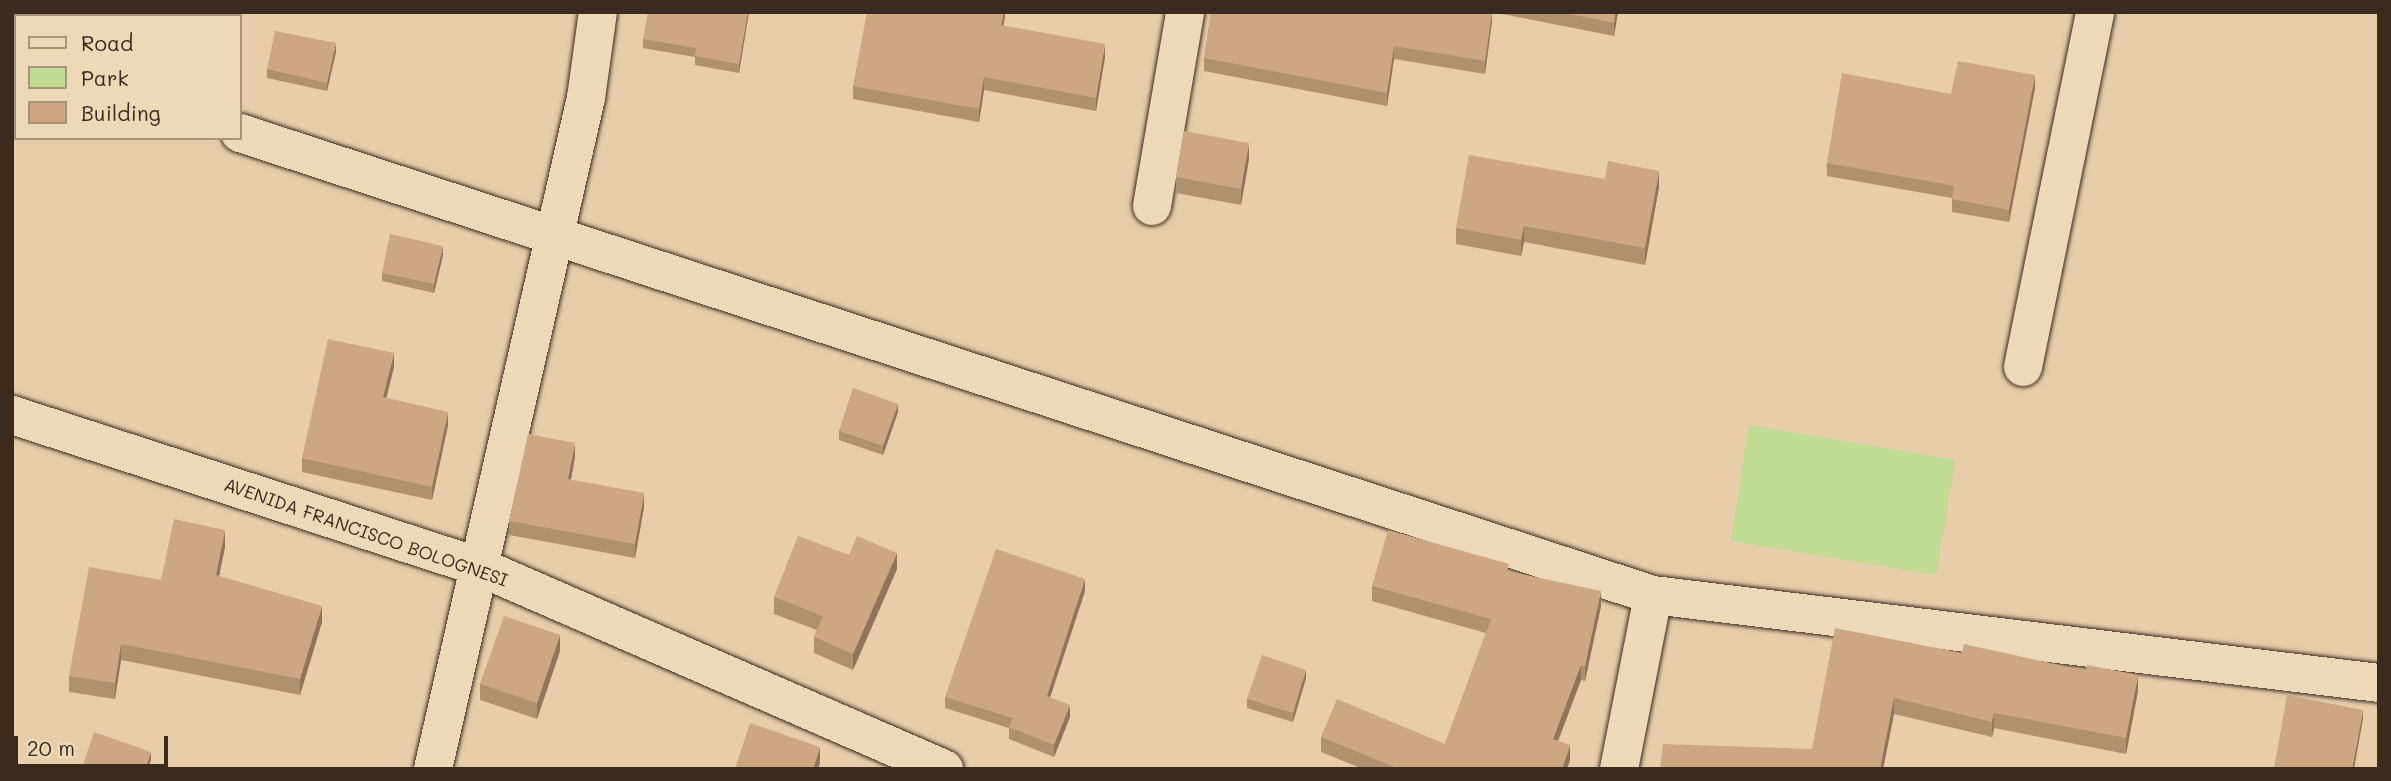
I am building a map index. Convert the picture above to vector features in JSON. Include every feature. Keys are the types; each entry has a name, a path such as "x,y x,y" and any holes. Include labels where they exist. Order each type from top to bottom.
{"street":[{"path":"433,769 482,568 586,98 598,12"},
{"path":"1152,206 1185,12"},
{"path":"2023,367 2095,12"},
{"path":"242,134 1653,595 2379,683"},
{"name":"AVENIDA FRANCISCO BOLOGNESI","path":"12,415 482,568 944,769"},
{"path":"1619,769 1653,595"}],"green space":[{"path":"1749,425 1955,460 1936,575 1731,541"}],"building":[{"path":"648,12 748,12 739,64 695,56 696,48 643,39"},
{"path":"867,12 1004,12 1001,25 1105,44 1096,98 984,77 979,109 853,86"},
{"path":"1211,12 1492,12 1485,61 1394,46 1387,93 1204,58"},
{"path":"1561,12 1615,12 1614,23"},
{"path":"275,31 336,43 327,83 267,69"},
{"path":"1958,61 2035,75 2009,210 1952,199 1954,186 1827,163 1842,73 1951,94"},
{"path":"1184,131 1249,143 1241,189 1176,177"},
{"path":"1469,155 1605,179 1608,161 1659,171 1645,248 1524,226 1521,240 1456,228"},
{"path":"390,234 443,246 434,284 382,273"},
{"path":"328,339 394,353 383,397 448,412 432,487 302,458"},
{"path":"853,388 898,404 883,446 839,431"},
{"path":"528,434 575,443 568,479 644,493 635,544 509,521"},
{"path":"174,519 225,530 216,575 322,606 300,679 121,644 115,683 69,676 89,567 161,580"},
{"path":"1388,530 1509,564 1507,571 1601,591 1585,666 1581,665 1553,739 1570,745 1562,769 1393,769 1394,767 1321,737 1337,699 1445,744 1491,619 1372,586"},
{"path":"798,536 849,555 857,536 897,553 853,654 814,637 823,616 774,597"},
{"path":"996,549 1085,579 1047,696 1070,705 1054,745 1009,727 1013,718 945,697"},
{"path":"504,616 560,635 537,703 480,684"},
{"path":"1835,628 1962,653 1964,644 2086,671 2087,665 2138,675 2126,738 1994,713 1992,722 1894,698 1880,769 1660,769 1663,744 1812,749"},
{"path":"1262,655 1306,670 1293,713 1247,699"},
{"path":"2287,695 2363,710 2352,769 2274,769"},
{"path":"750,723 820,747 813,769 735,769"},
{"path":"94,732 151,752 145,769 82,768"}]}
